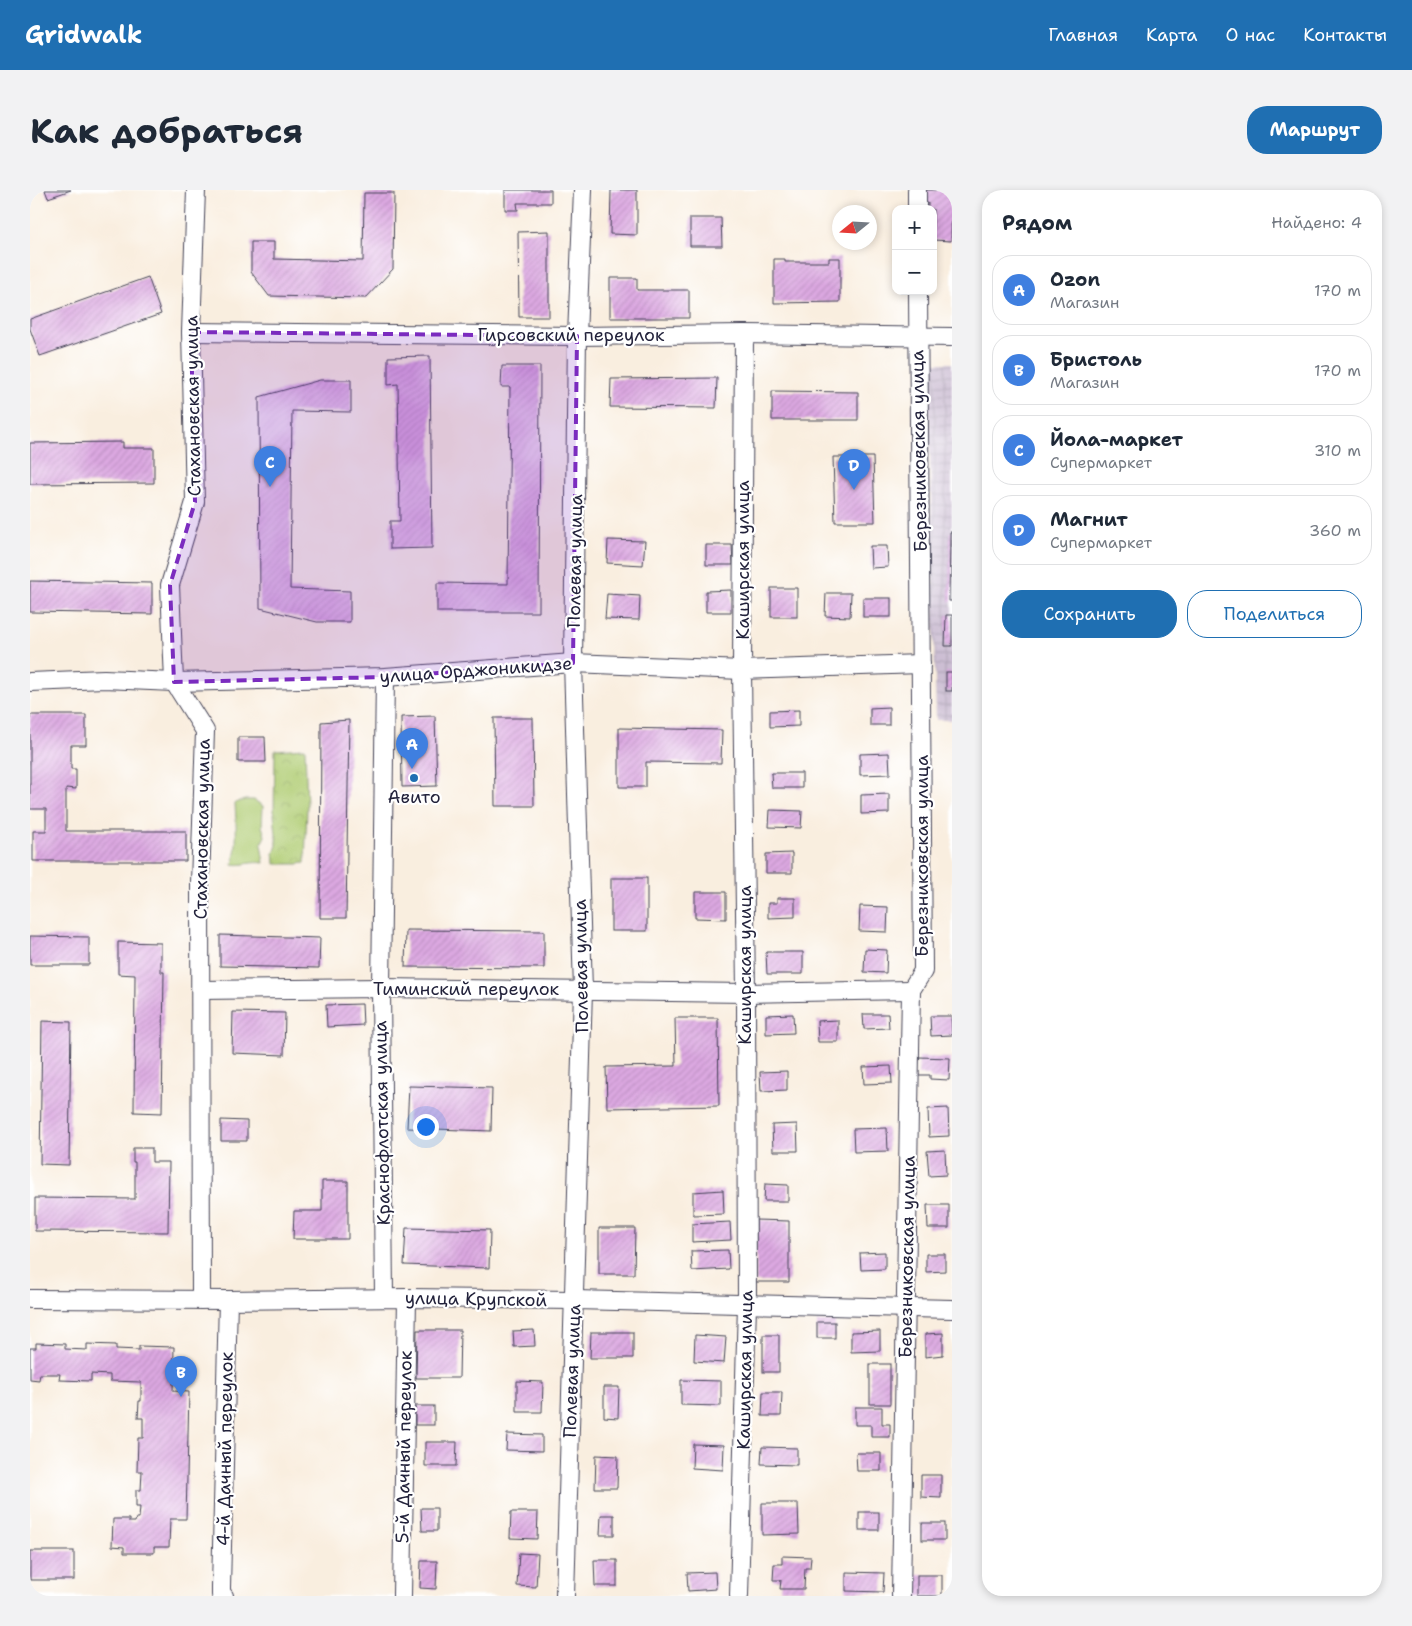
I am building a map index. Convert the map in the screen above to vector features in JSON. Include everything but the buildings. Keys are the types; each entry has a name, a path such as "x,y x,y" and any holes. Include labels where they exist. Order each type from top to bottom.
{"street":[{"name":"Стахановская улица","path":"196,190 190,332 196,502 170,585 174,682 205,731 200,883 201,1300"},
{"name":"Полевая улица","path":"565,1596 583,990 573,663 577,336 583,190"},
{"path":"917,190 917,205"},
{"name":"Березниковская улица","path":"901,1596 911,990 923,971 918,295"},
{"name":"Гирсовский переулок","path":"190,332 577,336 744,334 952,337"},
{"name":"Каширская улица","path":"739,1596 747,1304 742,670 744,334"},
{"name":"улица Орджоникидзе","path":"30,682 104,679 174,682 385,677 573,663 742,670 921,664"},
{"name":"Краснофлотская улица","path":"384,1298 381,988 385,677"},
{"name":"Тиминский переулок","path":"200,990 381,988 746,993 911,990"},
{"name":"улица Крупской","path":"30,1299 228,1300 407,1298 952,1309"},
{"name":"5-й Дачный переулок","path":"402,1596 407,1298"},
{"name":"4-й Дачный переулок","path":"224,1596 221,1595 228,1300"}],"highlighted area":[{"path":"191,332 577,336 573,663 385,677 174,682 170,585 195,502"}],"shaded area":[{"path":"928,363 952,363 952,720 936,720"}],"green space":[{"path":"305,748 307,807 305,863 275,864 274,854 277,845 274,814 275,750"},
{"path":"254,800 263,806 262,826 265,836 261,844 264,863 233,864 236,842 235,803"}],"place":[{"name":"Йола-маркет","path":"270,487"},
{"name":"Магнит","path":"854,490"},
{"name":"Ozon","path":"412,769"},
{"name":"Авито","path":"414,778"},
{"name":"Бристоль","path":"181,1397"}]}
